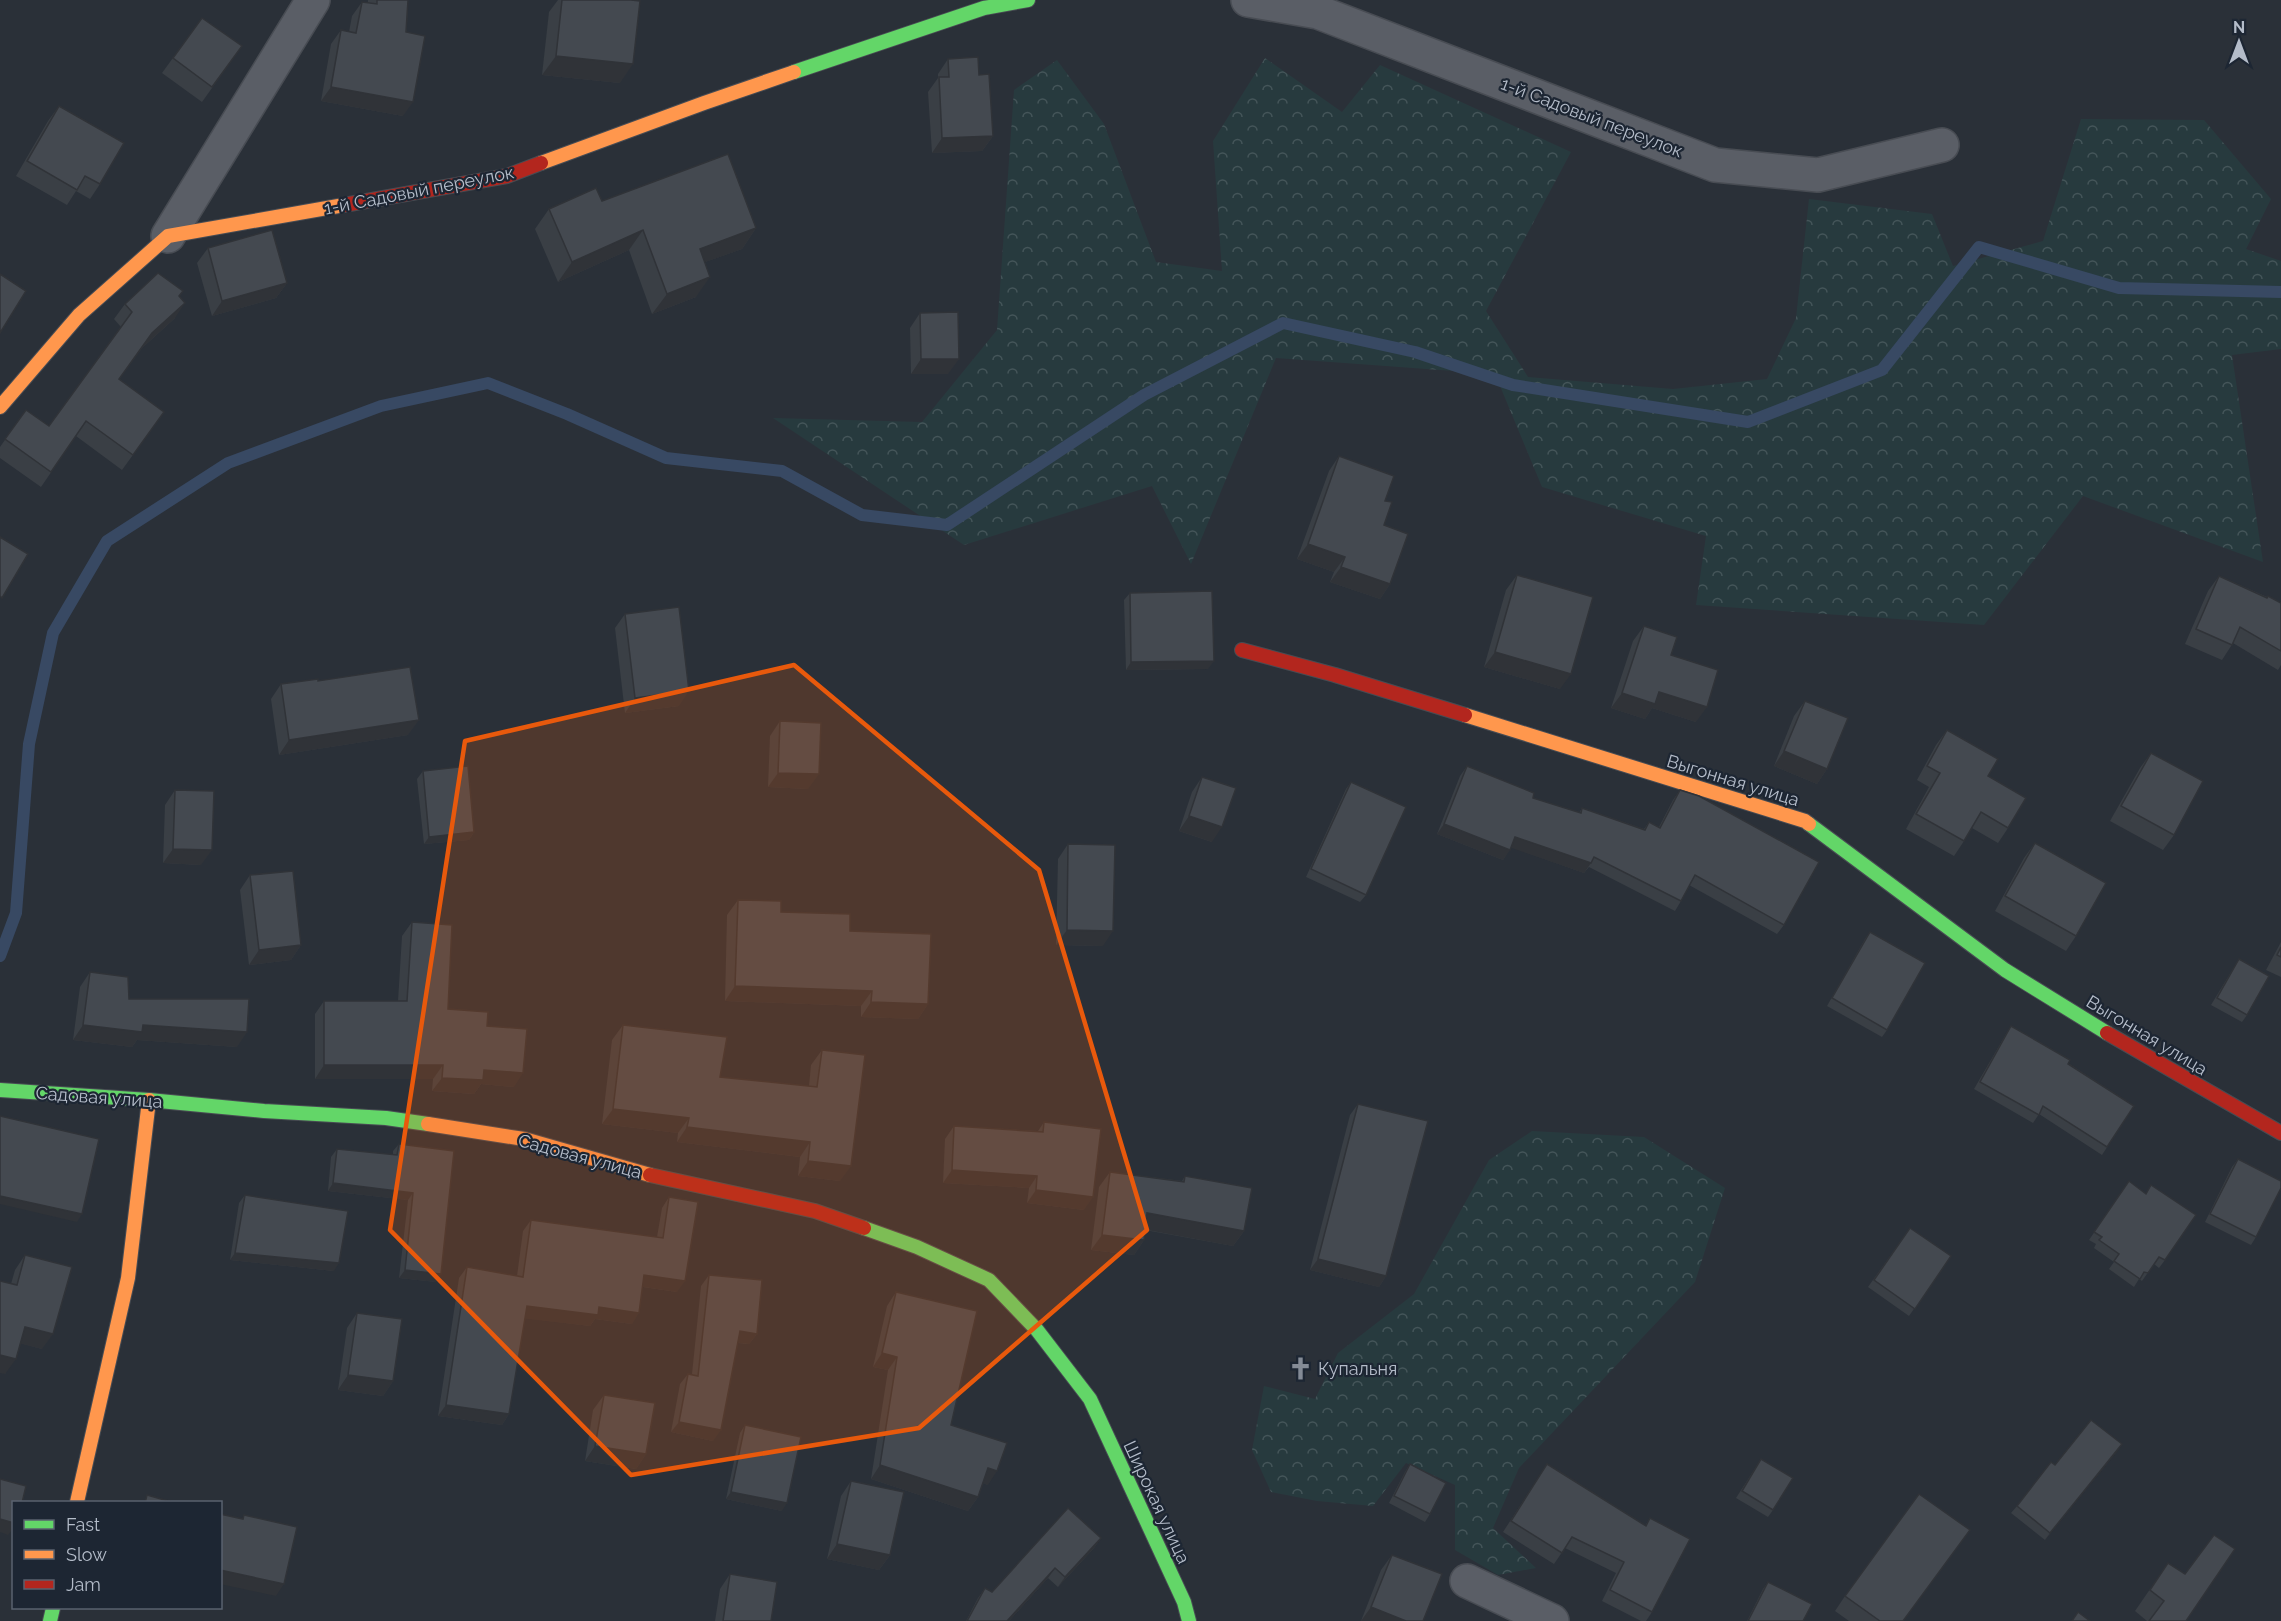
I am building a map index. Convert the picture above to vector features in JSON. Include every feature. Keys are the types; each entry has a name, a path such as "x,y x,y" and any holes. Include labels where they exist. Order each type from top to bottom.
{"street":[{"path":"0,408 79,315 168,236 313,0"},
{"name":"1-й Садовый переулок","path":"168,236 507,176 704,103 984,8 1028,0"},
{"name":"1-й Садовый переулок","path":"1248,0 1318,12 1715,165 1818,175 1942,145"},
{"name":"Выгонная улица","path":"1242,650 1335,675 1805,821 2005,970 2125,1045 2281,1133"},
{"name":"Садовая улица","path":"0,1090 149,1100 264,1111 386,1118 524,1139 646,1174 815,1211 917,1247 989,1280 1038,1330 1090,1398"},
{"path":"77,1501 128,1278 149,1100"},
{"name":"Широкая улица","path":"1090,1398 1184,1602 1190,1621"},
{"path":"1467,1581 1552,1621"}],"highlighted area":[{"path":"794,665 1039,870 1147,1230 919,1428 631,1475 390,1230 465,741"}],"green space":[{"path":"1265,58 1342,112 1380,65 1571,152 1486,311 1528,377 1673,389 1767,379 1796,318 1809,199 1932,214 1953,266 2043,241 2081,119 2204,120 2271,199 2246,249 2281,261 2281,349 2232,355 2263,562 2083,496 1984,625 1696,605 1706,536 1542,487 1495,374 1276,358 1191,564 1152,486 964,545 773,418 922,422 997,330 1014,90 1057,60 1104,124 1156,262 1222,271 1213,141"},
{"path":"1532,1131 1644,1137 1725,1188 1695,1282 1519,1468 1493,1528 1536,1568 1498,1575 1455,1550 1455,1485 1406,1463 1373,1506 1317,1501 1271,1492 1252,1450 1264,1386 1315,1399 1338,1353 1414,1294 1489,1160"}],"building":[{"path":"377,0 408,0 406,32 425,36 413,102 331,87 341,30 356,33 362,2 377,4"},
{"path":"562,0 640,1 633,64 556,56"},
{"path":"202,18 242,46 212,87 173,58"},
{"path":"978,57 979,75 989,74 993,136 942,138 939,77 949,77 948,59"},
{"path":"59,106 124,143 100,184 85,176 77,190 27,161"},
{"path":"728,154 756,228 700,249 710,277 667,294 643,230 572,262 549,209 596,188 602,201"},
{"path":"272,230 287,283 222,301 208,248"},
{"path":"158,273 183,291 179,296 185,303 152,333 119,379 164,412 133,455 86,421 51,472 5,439 26,410 49,426 132,312 125,304"},
{"path":"0,274 26,291 0,333"},
{"path":"958,312 959,359 921,359 920,313"},
{"path":"1339,456 1394,476 1385,501 1392,502 1384,525 1408,534 1390,584 1341,567 1345,557 1308,544"},
{"path":"0,537 28,554 2,598 0,596"},
{"path":"1517,575 1593,597 1571,674 1495,652"},
{"path":"2219,576 2281,603 2281,651 2240,627 2232,645 2196,629"},
{"path":"1212,591 1214,661 1131,662 1130,593"},
{"path":"679,607 689,691 635,698 625,614"},
{"path":"1644,626 1677,637 1671,655 1718,670 1707,707 1659,692 1655,704 1622,693"},
{"path":"410,667 419,720 289,740 281,684 318,679 318,681"},
{"path":"1805,701 1848,718 1827,769 1784,751"},
{"path":"780,721 821,723 819,774 778,773"},
{"path":"1947,730 1998,759 1988,776 2026,798 2008,828 1981,812 1964,841 1916,814 1940,773 1927,766"},
{"path":"2151,753 2203,781 2174,835 2121,806"},
{"path":"468,766 474,832 429,837 423,771"},
{"path":"1467,766 1534,793 1533,798 1581,813 1582,808 1645,830 1649,822 1660,828 1680,790 1699,796 1819,862 1784,925 1695,875 1681,901 1594,857 1591,863 1515,837 1510,850 1444,824"},
{"path":"1202,777 1236,788 1222,827 1189,816"},
{"path":"1351,782 1406,807 1366,895 1311,869"},
{"path":"175,790 214,791 212,850 173,849"},
{"path":"2035,843 2106,883 2076,936 2005,896"},
{"path":"1068,844 1115,845 1113,931 1067,930"},
{"path":"293,871 301,945 259,950 250,875"},
{"path":"738,900 781,901 781,912 850,914 850,931 931,934 928,1004 871,1002 872,991 735,986"},
{"path":"412,922 452,925 448,1009 488,1012 487,1026 527,1029 523,1073 484,1070 483,1080 442,1078 443,1065 324,1065 324,1001 407,1001"},
{"path":"1870,932 1925,963 1887,1030 1832,998"},
{"path":"2239,959 2269,976 2247,1015 2217,998"},
{"path":"90,972 128,977 129,999 249,999 247,1032 143,1025 142,1032 83,1025"},
{"path":"623,1025 727,1037 720,1077 817,1087 822,1050 865,1055 851,1166 808,1161 810,1142 687,1127 689,1118 613,1109"},
{"path":"2011,1026 2070,1060 2068,1064 2134,1106 2107,1147 2043,1106 2039,1115 1980,1082"},
{"path":"1358,1104 1428,1121 1386,1276 1318,1259"},
{"path":"0,1116 99,1139 82,1214 0,1196"},
{"path":"1044,1122 1101,1129 1093,1197 1036,1190 1037,1176 952,1170 954,1126 1043,1132"},
{"path":"399,1144 454,1151 441,1274 405,1270 413,1193 333,1183 337,1149 397,1155"},
{"path":"2238,1159 2281,1181 2281,1188 2256,1237 2210,1214"},
{"path":"1110,1172 1184,1182 1185,1176 1252,1188 1244,1231 1147,1213 1144,1240 1102,1235"},
{"path":"2129,1181 2146,1194 2151,1185 2196,1215 2165,1260 2159,1257 2148,1273 2144,1272 2140,1279 2114,1261 2119,1254 2099,1240 2102,1237 2094,1232"},
{"path":"245,1195 348,1211 339,1263 235,1253"},
{"path":"669,1197 698,1202 685,1281 644,1275 639,1313 599,1307 598,1315 527,1306 509,1414 446,1405 467,1267 523,1277 531,1220 663,1238"},
{"path":"1910,1228 1951,1256 1915,1309 1874,1280"},
{"path":"25,1255 72,1267 53,1334 25,1327 16,1359 0,1355 0,1281 17,1285"},
{"path":"709,1275 762,1280 757,1334 740,1331 721,1430 679,1422 688,1374 698,1376"},
{"path":"896,1292 977,1311 951,1425 1007,1443 997,1471 988,1468 978,1497 880,1465 897,1357 882,1353"},
{"path":"357,1313 402,1319 393,1381 348,1375"},
{"path":"604,1395 655,1403 646,1454 595,1446"},
{"path":"2091,1420 2122,1444 2050,1533 2017,1506 2051,1462 2055,1465"},
{"path":"745,1425 801,1437 787,1503 731,1492"},
{"path":"1761,1459 1793,1478 1773,1510 1742,1491"},
{"path":"1410,1464 1446,1483 1430,1514 1394,1496"},
{"path":"1547,1464 1646,1526 1650,1518 1690,1539 1652,1612 1610,1590 1624,1562 1572,1537 1562,1553 1511,1521"},
{"path":"0,1479 26,1486 22,1501 12,1501 12,1522 0,1519"},
{"path":"851,1481 904,1492 890,1555 837,1544"},
{"path":"1919,1494 1970,1530 1903,1621 1880,1621 1845,1596"},
{"path":"147,1495 168,1501 146,1501"},
{"path":"1068,1508 1101,1538 1065,1577 1055,1568 1007,1621 967,1621 985,1588 992,1592"},
{"path":"222,1514 243,1519 244,1515 297,1527 284,1584 222,1570"},
{"path":"2214,1535 2235,1549 2186,1621 2149,1621 2164,1601 2150,1590 2168,1563 2185,1574"},
{"path":"1392,1555 1442,1574 1423,1621 1406,1621 1371,1607"},
{"path":"730,1574 777,1582 771,1621 723,1621"},
{"path":"1768,1582 1812,1604 1803,1621 1748,1621"},
{"path":"2078,1612 2090,1621 2072,1621"}],"waterway":[{"path":"0,956 16,913 29,744 53,633 107,541 228,463 381,406 488,383 567,414 666,458 782,471 862,515 947,525 1144,395 1283,323 1415,352 1513,385 1748,422 1882,370 1979,247 2119,288 2281,292"}],"traffic: fast":[{"path":"794,72 984,8 1028,0"},
{"path":"1809,824 2005,970 2107,1033"},
{"path":"0,1090 149,1100 264,1111 386,1118 428,1124"},
{"path":"864,1228 917,1247 989,1280 1037,1330 1090,1399 1184,1602 1189,1621"},
{"path":"50,1621 53,1609"}],"traffic: slow":[{"path":"541,163 794,72"},
{"path":"0,407 79,315 168,236 344,205"},
{"path":"1465,715 1809,824"},
{"path":"77,1501 128,1278 149,1100"},
{"path":"428,1124 524,1139 650,1175"}],"traffic: jam":[{"path":"344,205 507,176 541,163"},
{"path":"1242,650 1335,675 1465,715"},
{"path":"2107,1033 2281,1133"},
{"path":"650,1175 815,1211 864,1228"}],"place":[{"name":"Купальня","path":"1300,1368"}]}
